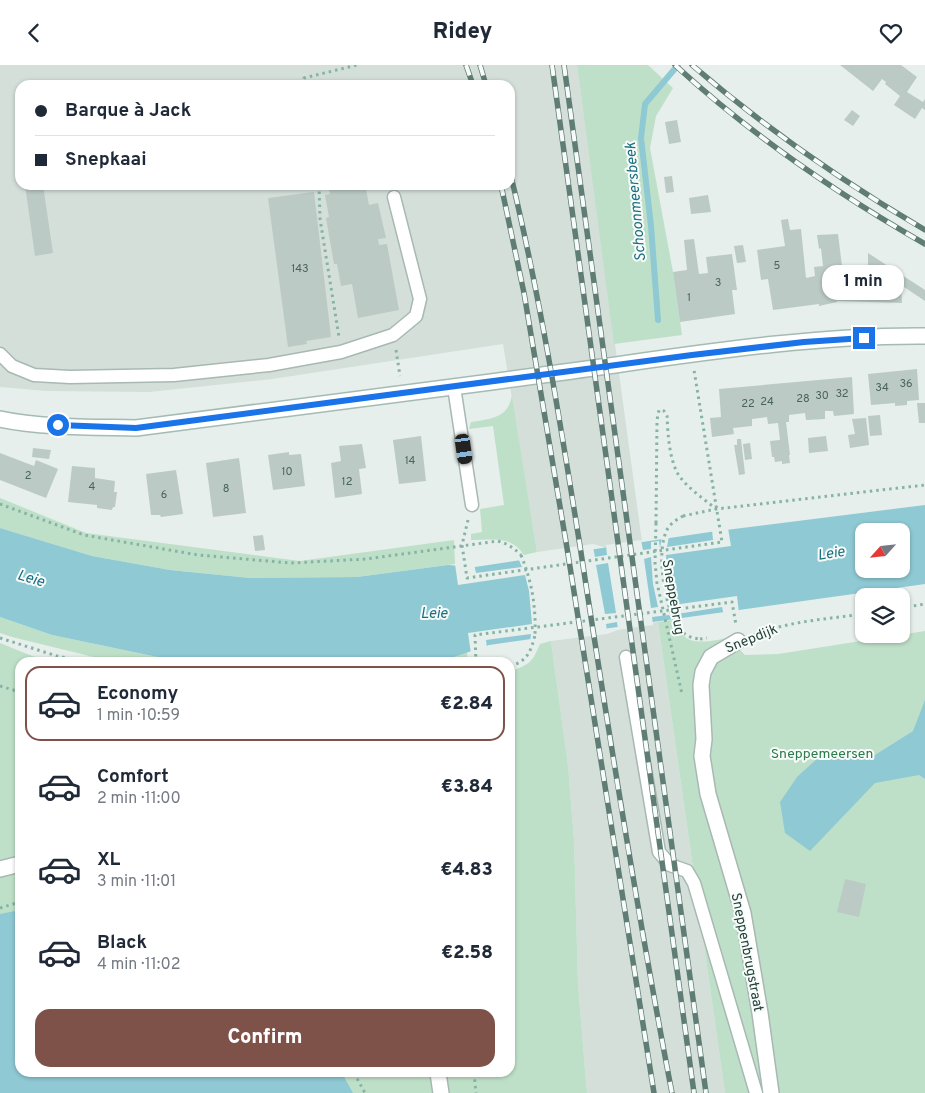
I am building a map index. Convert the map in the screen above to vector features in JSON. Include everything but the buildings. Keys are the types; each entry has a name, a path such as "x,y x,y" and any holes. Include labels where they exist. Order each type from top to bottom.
{"street":[{"path":"0,419 73,426 136,428 692,355 804,342 925,336"},
{"name":"Snepdijk","path":"702,756 704,739 702,672 712,657 738,641"},
{"name":"Sneppenbrugstraat","path":"702,756 708,794 743,913 771,1093"},
{"path":"0,869 15,866"},
{"path":"439,1077 441,1093"}],"lane":[{"path":"0,354 12,366 34,375 70,377 174,375 269,365 341,352 393,335 416,316 420,299 394,197"},
{"path":"454,387 472,505"},
{"path":"626,657 659,852 670,865 687,871 694,883 756,1093"}],"path":[{"path":"304,80 357,65"},
{"path":"319,190 320,219 341,352"},
{"path":"396,350 399,370"},
{"path":"472,505 462,545 467,578 722,543 692,355"},
{"name":"Sneppebrug","path":"671,645 657,583 655,563 657,420 659,409 664,411 667,416 674,464 678,474 692,489 716,509"},
{"path":"716,509 925,485"},
{"path":"0,504 84,535 198,555 291,563 366,559 462,545 498,541 506,543 521,555 532,585 536,618 533,644 527,657 515,664"},
{"name":"Sneppebrug","path":"700,639 692,638 680,629 672,613 662,566 663,549 668,529 673,523 683,516 716,509"},
{"path":"476,657 475,635 732,602 735,617"},
{"path":"910,606 925,604"},
{"name":"Snepdijk","path":"738,641 770,628 855,615"},
{"path":"0,639 62,657"},
{"path":"0,686 15,690"},
{"path":"0,908 15,904"},
{"path":"356,1077 366,1093"},
{"path":"474,1077 476,1093"}],"shaded area":[{"path":"0,65 577,65 642,542 607,548 593,544 537,552 503,344 272,379 149,392 47,391 0,387"},
{"path":"658,622 725,1093 587,1093 578,984 574,839 568,765 551,641 607,634 629,626"}],"green space":[{"path":"577,65 648,65 673,88 656,116 650,148 673,272 682,335 614,344"},
{"path":"512,396 537,552 524,555 507,541 494,539 471,540 471,534 482,532 480,509 504,505 493,426 469,429 471,422 491,418 505,411"},
{"path":"0,498 86,533 300,561 454,540 455,564 357,577 250,578 170,570 92,556 0,528"},
{"path":"0,617 52,635 158,657 94,657 0,633"},
{"name":"Sneppemeersen","path":"671,620 682,634 694,641 728,638 745,655 778,654 855,642 910,643 910,633 925,631 925,1093 725,1093 658,622"},
{"path":"551,641 568,765 574,839 578,984 587,1093 0,1093 0,643 36,657 15,657 15,1077 515,1077 515,669 529,662 540,644"},
{"path":"467,652 468,657 454,657"}],"water":[{"name":"Leie","path":"925,505 925,584 896,588 855,588 855,594 489,645 454,657 158,657 52,635 0,617 0,528 92,556 170,570 250,578 357,577 448,565 475,567 710,532"},
{"path":"925,700 925,779 919,775 875,783 810,851 785,833 780,802 797,777 819,757 875,755 913,731"},
{"path":"15,911 15,1077 344,1077 353,1093 0,1093 0,914"}],"pier":[{"path":"728,528 731,546 666,555 669,589 673,605 737,596 739,613 724,616 722,607 677,614 680,622 674,622 669,615 652,617 653,625 618,630 617,622 606,624 607,631 530,642 531,634 486,640 487,648 471,654 468,633 532,624 529,591 525,575 458,585 455,564 474,564 476,573 522,567 518,558 593,547 595,557 607,555 606,545 641,540 643,550 651,549 651,542 659,541 660,548 662,537 669,536 667,547 713,540 712,530","holes":["651,557 653,584 658,607 651,608 644,559","608,563 616,613 605,614 596,565"]}],"waterway":[{"name":"Schoonmeersbeek","path":"658,320 651,226 641,138 645,104 678,65"}],"railway":[{"path":"466,65 471,80"},
{"path":"480,65 484,80"},
{"path":"552,65 694,1093"},
{"path":"564,65 706,1093"},
{"path":"675,65 764,139 859,204 925,244"},
{"path":"692,65 747,110 805,153 864,193 925,230"},
{"path":"502,190 524,293 567,548 654,1093"},
{"path":"514,190 549,359 623,820 672,1093"}],"route":[{"path":"58,425 136,428 692,355 804,342 864,338"}]}
